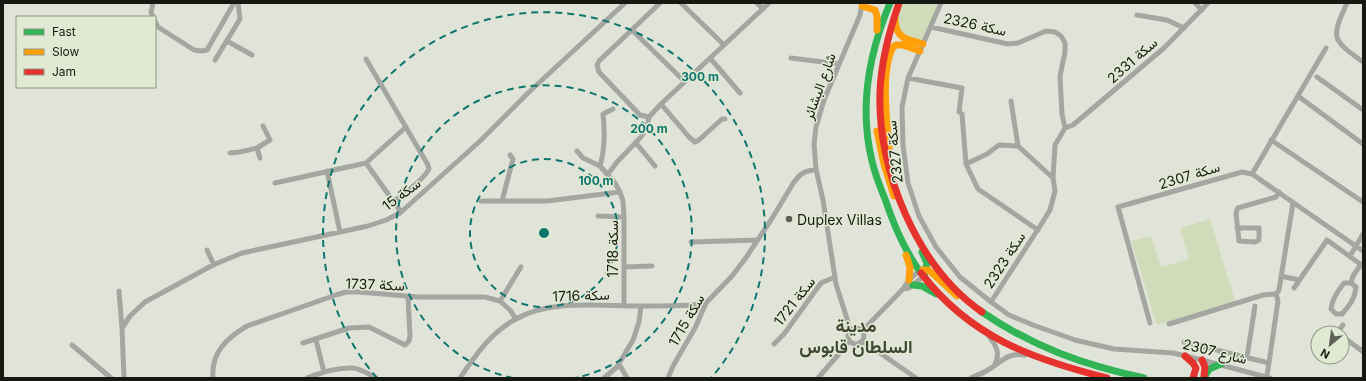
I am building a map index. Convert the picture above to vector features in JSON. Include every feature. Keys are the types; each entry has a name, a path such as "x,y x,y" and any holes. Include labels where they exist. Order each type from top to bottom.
{"main road":[{"path":"890,3 876,41 868,81 868,140 890,218 903,245 910,267 911,282 922,286 948,302 972,323 1008,345 1033,357 1107,378"},
{"path":"862,5 875,10 877,16 876,41"},
{"path":"898,5 894,27 897,33 904,39 921,48"},
{"path":"898,5 887,37 877,80 876,112 879,149 896,203 925,258 924,272"},
{"path":"890,169 886,80 891,52 894,47 899,45 921,48"},
{"path":"880,72 879,107 882,135 890,169 908,219 924,248 937,268 958,291 974,305 1003,326 1029,341"},
{"path":"903,245 948,302"},
{"path":"924,272 932,273 983,317 1009,335 1029,341 1069,358 1114,372 1144,378"},
{"path":"1185,356 1193,362 1196,368 1196,374 1193,378"},
{"path":"1202,360 1205,367 1204,377"},
{"path":"1204,377 1209,369 1221,364"}],"street":[{"path":"153,3 151,12 153,16"},
{"path":"156,23 158,27 194,50 201,52 207,50 234,3"},
{"path":"215,60 240,19 238,3"},
{"name":"سكة 15","path":"122,328 130,316 145,302 214,265 242,254 368,226 386,220 401,212 433,185 528,93 625,3"},
{"path":"649,117 640,115 599,72 597,65 599,61 660,3"},
{"path":"681,3 724,45"},
{"path":"757,3 763,9"},
{"path":"608,174 617,162 636,143 644,132 649,117 661,104 684,81 770,3"},
{"name":"سكة 2327","path":"941,3 908,78 902,107 903,145 908,183 919,216 936,247 960,277 991,302"},
{"path":"1194,3 1202,10"},
{"name":"سكة 2331","path":"1065,128 1073,125 1164,48 1208,3"},
{"path":"1347,3 1337,26 1336,38 1344,48 1363,62"},
{"name":"شارع البشائر","path":"849,333 848,322 836,277 823,200 816,169 814,144 816,127 824,100 860,15 862,5"},
{"path":"1137,15 1167,20 1184,28"},
{"name":"سكة 2326","path":"931,26 1008,44 1018,43 1046,31 1055,32 1061,36 1065,43 1065,52 1060,76 1062,114 1065,128"},
{"path":"632,30 684,81"},
{"path":"227,41 252,55"},
{"path":"1326,48 1252,174 1363,251"},
{"path":"710,58 740,93"},
{"path":"791,58 839,64"},
{"path":"366,59 429,169 412,187 392,203"},
{"name":"سكة 2323","path":"908,78 962,88 959,112 962,114 966,164 978,188 1038,230"},
{"path":"1317,78 1363,110"},
{"path":"1298,96 1363,144"},
{"path":"1011,101 1018,146 1053,178"},
{"path":"661,104 695,142 722,119 725,119"},
{"path":"600,166 605,129 603,114 613,109"},
{"path":"230,153 257,148 270,140 262,126"},
{"path":"275,183 366,163 406,127"},
{"name":"سكة 2323","path":"991,302 1050,210 1055,191 1053,178 1055,145 1065,128"},
{"path":"1271,140 1363,202"},
{"path":"636,143 655,166"},
{"path":"966,164 987,154 999,145 1018,146"},
{"path":"257,148 260,158"},
{"name":"سكة 1718","path":"577,151 583,158 600,166 608,174 615,183 623,201 624,306"},
{"path":"502,201 513,159 510,155"},
{"path":"366,163 392,203 401,212"},
{"name":"سكة 1715","path":"668,378 673,366 695,328 706,303 732,276 758,240 794,182 805,172 816,169"},
{"path":"327,171 340,232"},
{"name":"سكة 2307","path":"1150,323 1118,207 1242,172 1252,174"},
{"path":"481,201 547,202 620,192"},
{"path":"1237,228 1259,228 1259,240 1256,242 1239,241 1237,228 1236,213 1238,208 1276,197 1279,192"},
{"name":"2307 شارع","path":"991,302 1021,320 1074,340 1114,349 1185,356 1269,377 1269,363 1278,301 1276,294 1279,290 1293,203"},
{"path":"598,216 624,217"},
{"path":"1350,256 1363,234"},
{"path":"691,242 758,240"},
{"path":"1294,288 1327,240 1362,265 1353,276 1351,283"},
{"path":"207,250 214,265"},
{"path":"624,267 652,266"},
{"path":"516,319 510,310 500,301 521,267"},
{"path":"862,340 862,331 903,289 909,288 911,282 924,272"},
{"path":"1281,276 1299,280"},
{"name":"سكة 1721","path":"774,344 784,334 821,283 836,277"},
{"path":"1351,283 1356,287 1353,299 1342,314 1336,314 1331,309 1331,303 1344,284 1351,283"},
{"path":"120,291 124,378"},
{"name":"سكة 1737","path":"213,378 216,360 224,342 234,333 247,326 336,294 346,292 379,293 408,297 485,297 500,301"},
{"path":"1169,324 1263,295 1276,294"},
{"path":"303,344 349,328 369,327 404,344 409,342 408,297"},
{"name":"سكة 1716","path":"460,378 476,354 494,335 516,319 546,308 560,306 692,306 706,303"},
{"path":"604,378 619,364 633,340 639,322 641,306"},
{"path":"1247,358 1254,306"},
{"path":"848,322 862,331"},
{"path":"851,341 849,333 852,329 856,328"},
{"path":"985,332 995,345 998,354 995,365"},
{"path":"316,340 324,372"},
{"path":"818,378 851,341 862,340 916,378"},
{"path":"1184,342 1269,363"},
{"path":"1350,342 1362,351 1363,349"},
{"path":"72,345 111,378"},
{"path":"971,378 989,369 1012,354 1021,354 1033,357"},
{"path":"619,364 628,378"},
{"path":"307,378 324,372 353,368 376,378"}],"green space":[{"path":"900,3 940,3 922,44 898,33 896,19"},
{"path":"1210,219 1235,301 1157,325 1131,241 1151,236 1161,267 1189,259 1180,228"}],"traffic: fast":[{"path":"890,3 876,41 868,81 866,101 868,141 875,171 892,219 900,238 921,273"},
{"path":"922,252 927,263 924,276"},
{"path":"913,285 922,286 936,294"},
{"path":"982,312 1040,345 1080,361 1144,378"},
{"path":"1204,378 1209,369 1221,364"}],"traffic: slow":[{"path":"862,6 875,10 877,16 877,30"},
{"path":"895,19 897,30 903,37 923,44"},
{"path":"889,149 885,97 885,83 889,57 893,47 896,45 903,45 920,51"},
{"path":"877,131 884,164 894,196"},
{"path":"906,255 910,267 909,280"},
{"path":"923,270 928,270 932,273 957,296"}],"traffic: jam":[{"path":"899,3 886,47 880,92 881,122 886,153 894,184 920,243 938,270 959,293 982,312"},
{"path":"921,273 940,295 960,314 1004,342 1053,363 1107,378"},
{"path":"1185,356 1196,368 1193,378"},
{"path":"1202,360 1205,367 1204,376"}],"place":[{"name":"Duplex Villas","path":"789,219"}],"district":[{"name":"مدينة السلطان قابوس","path":"856,335"}]}
